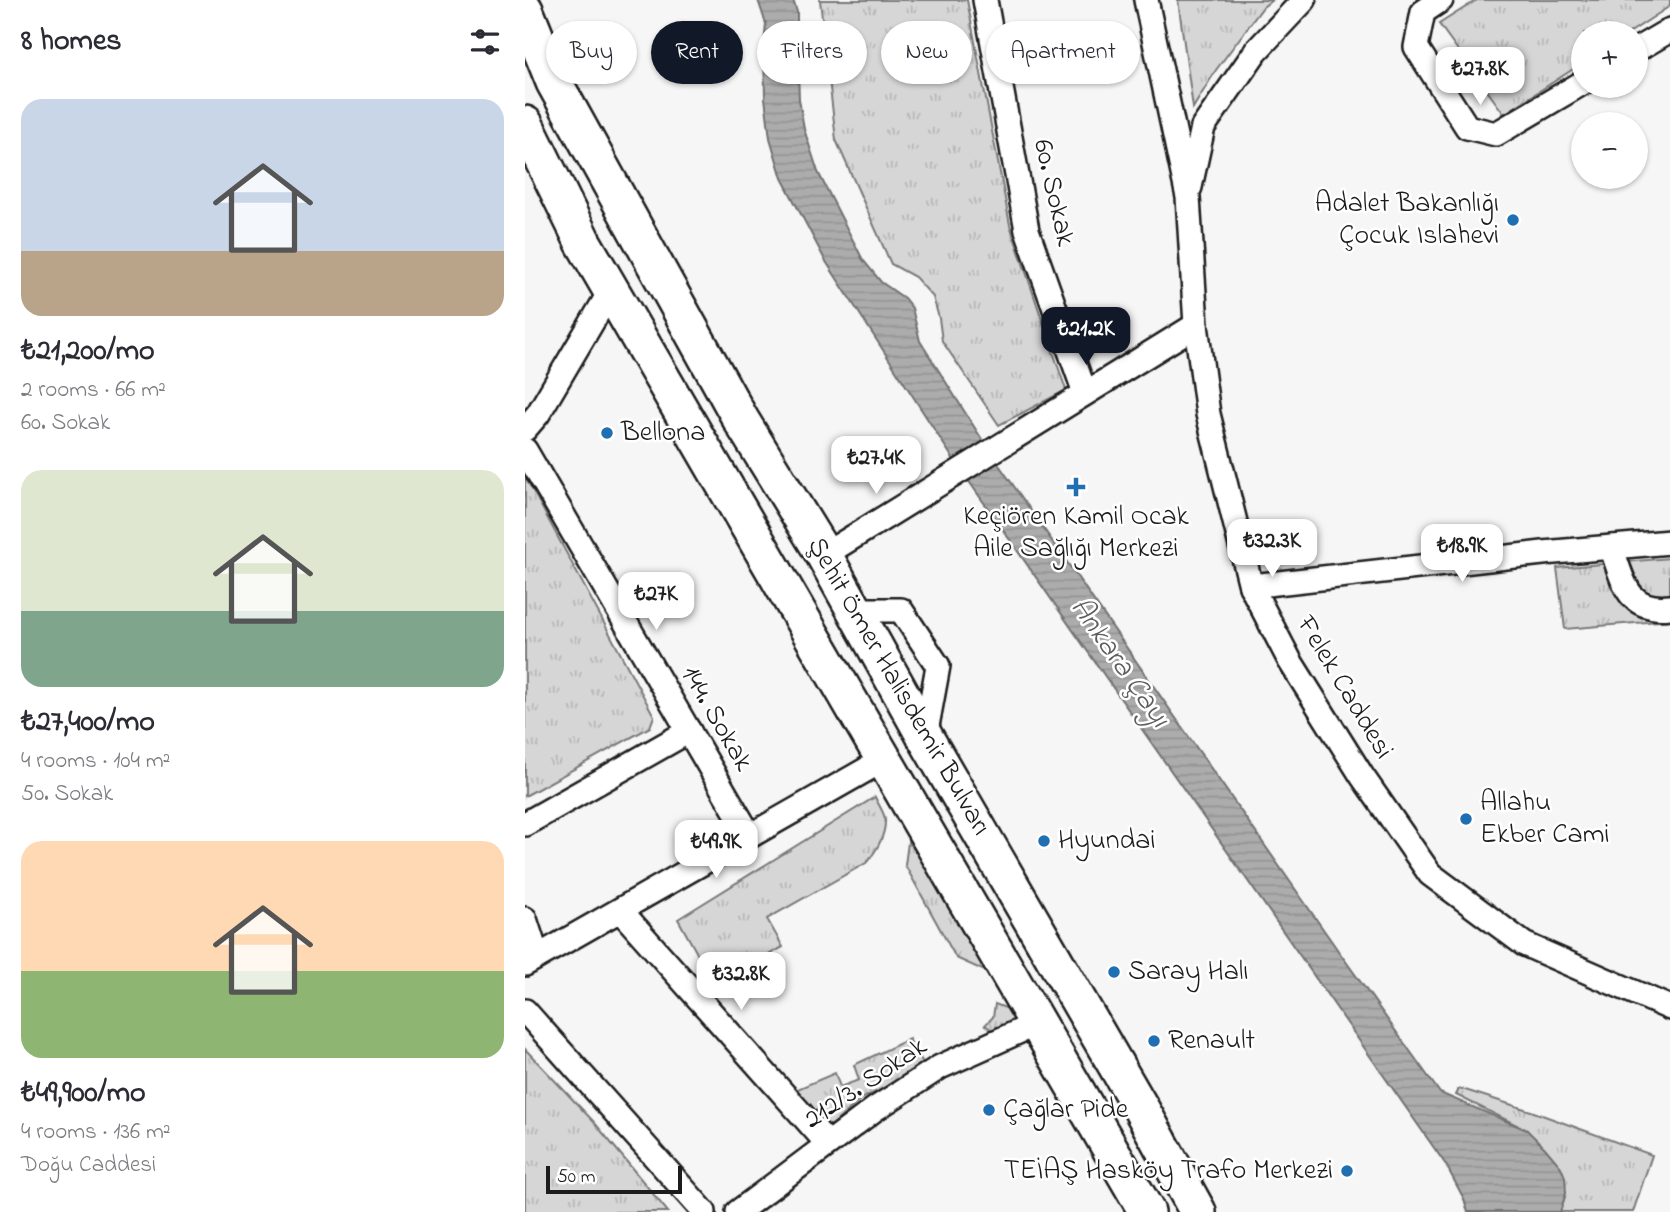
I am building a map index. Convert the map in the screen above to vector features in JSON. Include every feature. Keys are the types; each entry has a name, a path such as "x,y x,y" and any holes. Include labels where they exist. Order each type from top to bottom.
{"highway":[{"name":"Şehit Ömer Halisdemir Bulvarı","path":"525,10 554,82 741,420 824,555 925,737 1139,1105 1198,1212"},
{"name":"Şehit Ömer Halisdemir Bulvarı","path":"525,124 583,243 1147,1212"}],"street":[{"name":"60. Sokak","path":"985,0 1027,230 1085,393"},
{"name":"Felek Caddesi","path":"1146,0 1188,197 1196,325 1208,414 1251,586 1290,662 1362,776 1430,874 1524,944 1670,1008"},
{"path":"1188,197 1203,127 1256,51 1304,0"},
{"path":"1441,0 1423,12 1416,47 1467,127 1496,134 1571,90"},
{"path":"1648,43 1670,30"},
{"path":"525,429 537,414 611,290"},
{"path":"824,555 1196,325"},
{"name":"144. Sokak","path":"525,450 750,836"},
{"path":"1251,586 1543,553 1670,542"},
{"path":"1611,547 1631,597 1644,606 1670,607"},
{"path":"854,610 901,610 938,666 925,737"},
{"path":"525,824 689,732"},
{"path":"525,919 531,960 884,759"},
{"path":"620,910 828,1144"},
{"path":"525,1011 704,1212"},
{"name":"212/3. Sokak","path":"738,1212 875,1109 940,1067 1038,1023"}],"green space":[{"path":"820,0 967,0 971,21 881,21 881,84 972,84 972,26 1010,225 1066,390 999,425 942,341 933,297 915,277 891,264 836,140 830,84 867,84 867,21 822,21"},
{"path":"1178,0 1272,0 1263,7 1216,70 1193,108"},
{"path":"1477,0 1670,0 1670,6 1647,21 1571,21 1571,70 1504,114 1439,24"},
{"path":"526,478 654,716 650,727 525,796 525,480"},
{"path":"1670,558 1670,620 1565,629 1557,568"},
{"path":"875,797 885,819 884,831 877,848 866,863 767,919 783,947 732,975 725,964 711,968 703,964 678,919"},
{"path":"910,827 996,976 956,958 905,865"},
{"path":"995,1004 1016,1012 1012,1025 999,1034 985,1025 993,1017"},
{"path":"909,1039 926,1068 861,1099 832,1125 818,1124 788,1093 835,1073 840,1087 859,1080 854,1065"},
{"path":"525,1049 594,1122 668,1212 525,1212"},
{"path":"1462,1089 1652,1155 1633,1212 1560,1212 1566,1193 1527,1130 1456,1095 1458,1090"}],"water":[{"path":"758,0 793,0 797,21 765,21"},
{"name":"Ankara Çayı","path":"765,84 798,84 804,129 818,172 863,260 881,282 904,298 912,308 920,341 990,452 1440,1093 1527,1130 1561,1167 1566,1193 1560,1212 1468,1212 1446,1165 952,457 825,260 782,178 770,138"}],"place":[{"name":"Adalet Bakanlığı Çocuk Islahevi","path":"1513,220"},
{"name":"Bellona","path":"607,433"},
{"name":"Keçiören Kamil Ocak Aile Sağlığı Merkezi","path":"1076,487"},
{"name":"Allahu Ekber Cami","path":"1466,819"},
{"name":"Hyundai","path":"1044,841"},
{"name":"Saray Halı","path":"1114,972"},
{"name":"Renault","path":"1154,1041"},
{"name":"Çağlar Pide","path":"989,1110"},
{"name":"TEİAŞ Hasköy Trafo Merkezi","path":"1347,1171"}]}
